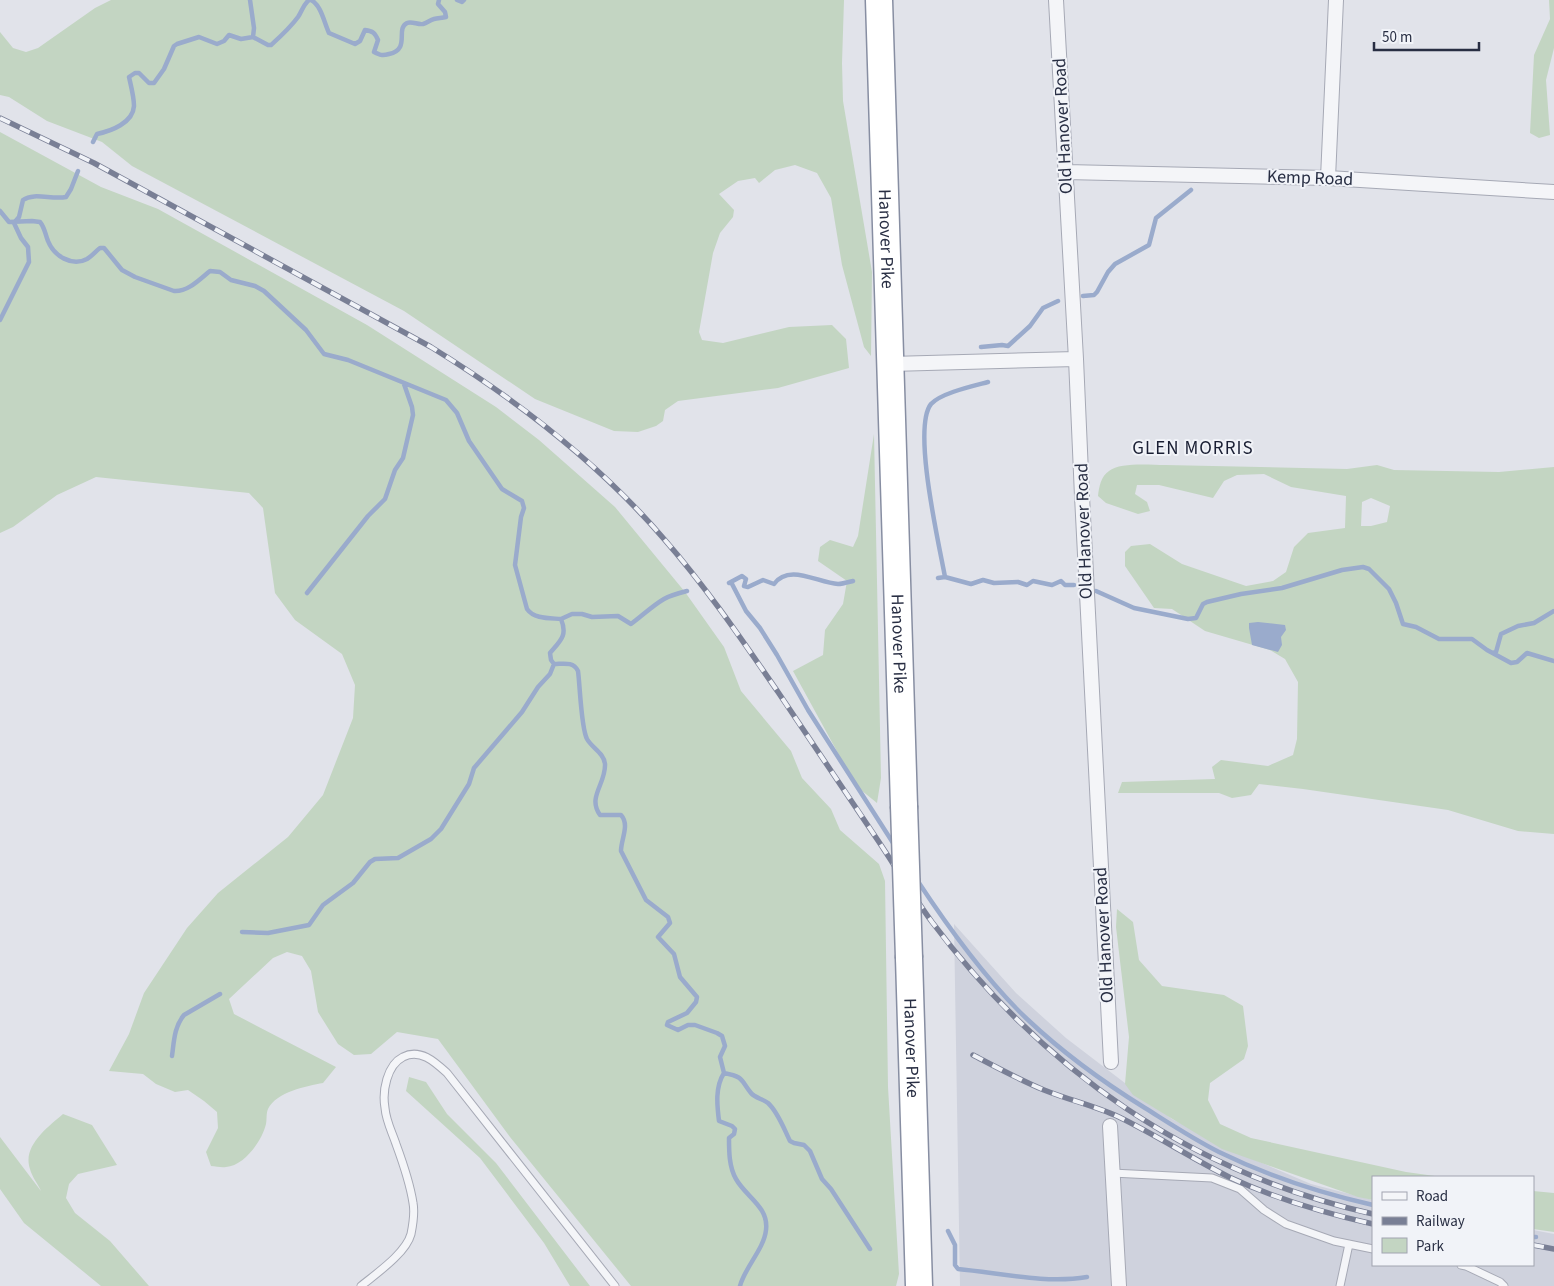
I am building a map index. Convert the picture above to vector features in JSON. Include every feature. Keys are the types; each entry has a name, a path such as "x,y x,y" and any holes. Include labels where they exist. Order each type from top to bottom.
{"highway":[{"name":"Hanover Pike","path":"879,0 919,1286"}],"street":[{"name":"Old Hanover Road","path":"1056,0 1111,1062"},
{"path":"1328,178 1336,0"},
{"name":"Kemp Road","path":"1066,172 1328,178 1554,192"},
{"path":"891,364 1076,359"},
{"path":"1110,1126 1119,1286"}],"lane":[{"path":"362,1286 402,1251 410,1236 414,1206 410,1187 388,1123 384,1106 384,1091 391,1069 398,1060 405,1056 416,1054 426,1056 447,1073 615,1286"},
{"path":"1112,1173 1212,1178 1240,1189 1264,1210 1286,1224 1334,1242 1372,1249"},
{"path":"1340,1286 1349,1244"},
{"path":"1466,1266 1500,1282 1504,1286"}],"shaded area":[{"path":"954,924 1016,993 1066,1038 1172,1119 1243,1155 1311,1184 1372,1200 1372,1266 1534,1266 1534,1230 1554,1234 1554,1286 960,1286"}],"green space":[{"path":"111,0 844,0 843,101 872,272 871,356 864,347 842,265 831,198 817,173 795,165 775,170 759,183 755,178 738,181 719,194 734,210 733,217 720,233 713,253 699,332 702,340 723,343 789,327 832,325 846,339 849,368 778,388 678,401 665,410 663,421 656,426 638,432 614,431 535,399 404,311 132,166 102,142 47,121 9,97 0,95 0,32 13,48 26,52 38,48 95,8"},
{"path":"1549,0 1554,0 1554,48 1546,80 1550,135 1539,138 1530,133 1534,55 1550,19"},
{"path":"0,132 101,187 158,209 367,325 496,407 539,440 615,507 685,592 724,647 741,691 791,751 802,778 831,809 840,830 879,864 885,881 888,1087 899,1274 896,1286 631,1286 510,1137 438,1039 397,1032 371,1054 354,1055 338,1044 318,1012 311,971 302,956 287,952 273,958 229,999 234,1014 336,1067 323,1083 292,1091 272,1103 267,1111 266,1124 261,1138 246,1157 233,1166 211,1166 206,1152 218,1128 217,1112 204,1101 188,1090 175,1092 156,1084 143,1074 109,1071 129,1034 144,993 187,928 218,893 288,837 323,795 353,718 355,685 342,654 295,620 275,593 263,508 249,493 96,477 57,495 13,527 0,533"},
{"path":"874,434 881,778 877,803 856,786 793,671 823,655 825,630 843,604 847,581 818,561 820,547 830,540 853,547 858,536"},
{"path":"1128,465 1347,469 1377,465 1394,470 1499,472 1554,467 1554,834 1518,831 1448,810 1259,784 1251,795 1232,798 1219,793 1118,793 1122,782 1215,779 1212,767 1221,760 1268,766 1293,755 1297,739 1298,682 1285,659 1270,650 1205,631 1172,609 1154,608 1125,566 1125,552 1131,546 1150,544 1182,564 1246,586 1273,581 1286,572 1294,547 1308,533 1345,528 1346,496 1291,487 1264,474 1237,475 1224,481 1213,498 1159,485 1137,485 1135,494 1147,502 1150,511 1138,514 1106,503 1098,496 1102,479 1106,473 1114,468","holes":["1371,498 1390,506 1387,522 1371,526 1361,526 1362,502"]},
{"path":"1117,909 1133,922 1139,960 1162,986 1224,995 1243,1006 1248,1046 1244,1059 1210,1083 1208,1100 1220,1124 1251,1138 1406,1172 1435,1176 1372,1176 1372,1200 1358,1197 1222,1149 1133,1095 1125,1084 1129,1037 1116,927"},
{"path":"409,1077 426,1082 447,1114 496,1163 590,1286 570,1286 544,1243 480,1158 406,1091"},
{"path":"63,1114 92,1125 117,1165 78,1174 69,1184 66,1198 75,1213 110,1241 149,1286 101,1286 24,1223 0,1189 0,1137 41,1191 30,1169 30,1153 38,1138"},
{"path":"1534,1191 1554,1193 1554,1232 1534,1229"}],"water":[{"path":"1249,623 1285,625 1286,630 1281,637 1282,645 1278,652 1252,645"}],"waterway":[{"path":"250,0 254,28 253,37"},
{"path":"93,142 97,134 109,131 126,122 133,112 134,99 129,77 139,73 149,83 154,83 164,69 174,46 177,44 199,37 217,44 224,41 229,35 241,39 253,37 271,45 292,25 309,0"},
{"path":"311,0 320,10 329,33 355,44 360,41 365,30 372,32 378,40 374,52 383,55 396,51 399,48 402,30 407,23 423,24 434,19 446,17 445,12 438,4 439,0"},
{"path":"457,0 462,2 464,0"},
{"path":"14,223 19,217 23,200 38,196 66,197 78,171"},
{"path":"1083,296 1094,295 1115,264 1149,245 1156,218 1191,190"},
{"path":"0,211 9,222 40,222 51,246 64,259 70,261 75,262 89,258 100,248 104,248 122,270 135,277 174,291 189,287 210,271 220,272 231,280 255,286 264,291 306,330 324,354 348,360 446,400 457,413 469,441 502,489 522,501 524,508 521,517 515,565 527,609 534,615 561,619"},
{"path":"0,320 29,262 28,247 21,238 14,223"},
{"path":"981,347 1008,346 1030,326 1043,308 1058,301"},
{"path":"945,577 925,461 924,437 926,417 931,404 942,396 988,382"},
{"path":"307,593 368,516 385,499 395,470 403,458 413,415 404,384"},
{"path":"1096,591 1134,608 1188,619 1196,618 1203,604 1207,602 1241,594 1282,588 1342,570 1363,567 1369,569 1389,589 1403,624 1416,627 1439,639 1472,639 1487,650 1511,663 1517,662 1527,653 1554,661"},
{"path":"729,583 742,576 746,579 744,586 748,587 763,580 774,584 780,578 788,575 804,576 838,584 853,581"},
{"path":"938,578 945,577 971,584 983,580 994,583 1018,582 1027,585 1033,581 1052,585 1061,581 1065,585 1074,585"},
{"path":"731,582 746,611 760,628 808,710 895,846"},
{"path":"561,619 572,614 592,617 618,616 631,624 664,599 687,591"},
{"path":"1493,653 1496,652 1501,634 1518,626 1534,623 1554,611"},
{"path":"554,664 550,653 562,638 564,630 561,619"},
{"path":"554,664 571,664 578,671 585,733 587,739 600,754 605,764 605,771 596,796 597,808 600,815 621,815 624,819 625,828 621,851 646,900 668,917 670,923 658,937 674,954 680,977 697,997 696,1002 687,1013 668,1022 667,1025 678,1030 688,1025 695,1025 722,1036 725,1046 720,1057 724,1073 718,1090 719,1121 735,1129 734,1134 729,1138 729,1154 732,1169 740,1185 764,1215 766,1222 765,1237 740,1286"},
{"path":"242,932 268,933 309,925 323,905 353,883 370,862 375,859 398,858 431,839 441,829 469,784 474,768 522,712 538,687 550,674 554,664"},
{"path":"917,880 968,952 1012,1004 1055,1044 1099,1077 1190,1136 1238,1161 1294,1183 1372,1205"},
{"path":"172,1056 176,1030 184,1015 220,994"},
{"path":"724,1073 738,1077 753,1095 768,1103 778,1116 790,1141 804,1145 810,1151 822,1179 831,1189 870,1249"},
{"path":"948,1231 955,1245 955,1265 958,1269 1039,1279 1087,1277"}],"railway":[{"path":"0,118 94,163 431,347 463,367 555,434 584,458 639,511 694,576 778,692 932,922 976,976 1023,1025 1073,1069 1126,1108 1183,1143 1243,1172 1306,1196 1372,1214"},
{"path":"973,1055 1044,1090 1119,1117 1246,1185 1300,1204 1372,1224"},
{"path":"1534,1245 1554,1249"}],"district":[{"name":"GLEN MORRIS","path":"1193,448"}]}
